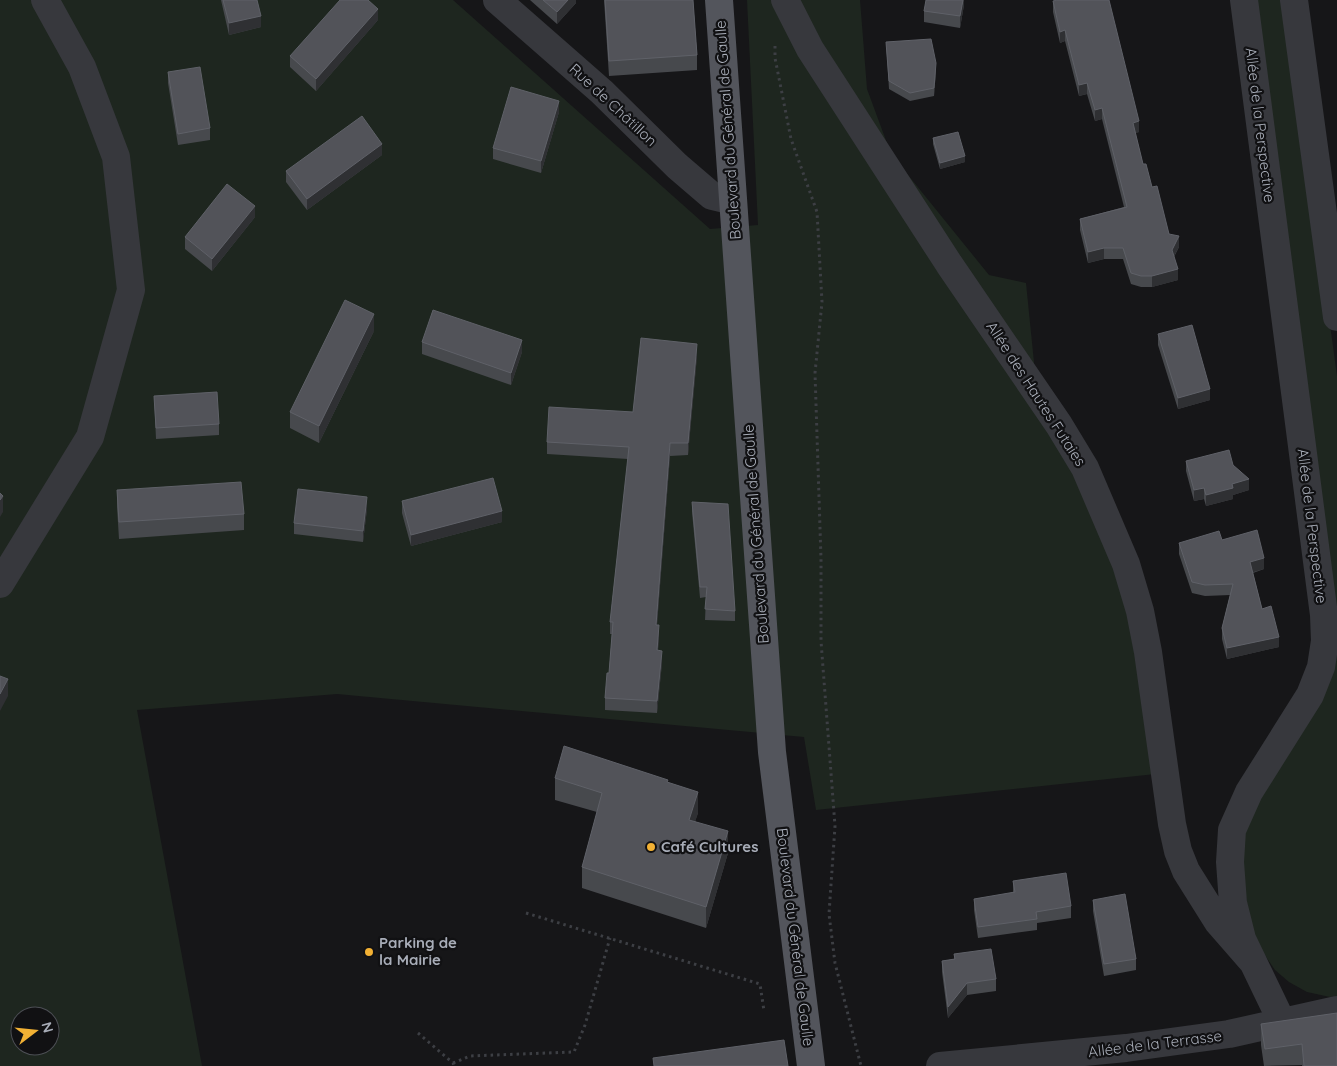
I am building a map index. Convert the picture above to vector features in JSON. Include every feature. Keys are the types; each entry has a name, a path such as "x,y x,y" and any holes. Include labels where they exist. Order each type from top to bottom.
{"main road":[{"name":"Boulevard du Général de Gaulle","path":"719,0 772,752 812,1066"}],"street":[{"path":"0,584 90,437 131,290 116,157 82,67 45,0"},
{"name":"Rue de Châtillon","path":"497,0 602,92 677,166 712,196 733,201"},
{"name":"Allée des Hautes Futaies","path":"785,0 810,50 949,264 1037,392 1086,468 1126,564 1140,611 1148,652 1172,824 1178,852 1186,871 1218,922 1252,961"},
{"name":"Allée de la Perspective","path":"1244,0 1324,615 1325,641 1320,667 1310,695 1248,792 1232,830 1230,862 1233,902 1242,939 1282,1022"},
{"path":"1294,0 1337,317"},
{"name":"Allée de la Terrasse","path":"940,1066 1126,1048 1228,1034 1337,1010"}],"path":[{"path":"775,39 775,58 791,139 817,212 822,302 815,373 821,559 821,641 835,826 829,914 835,963 861,1066"},
{"path":"526,913 760,984 764,1011"},
{"path":"418,1032 453,1064 470,1056 574,1052 585,1025 610,938"}],"shaded area":[{"path":"0,0 453,0 710,229 758,225 747,0 860,0 867,89 891,154 989,275 1026,283 1037,392 1107,517 1165,773 816,810 804,737 337,694 137,710 202,1066 0,1066"},
{"path":"1251,0 1286,0 1337,376 1337,996 1330,997 1307,992 1289,982 1275,970 1251,930 1242,870 1245,830 1254,805 1324,694"}],"building":[{"path":"223,0 257,0 261,16 229,23"},
{"path":"340,0 368,0 378,9 316,79 290,56"},
{"path":"543,0 568,0 557,12"},
{"path":"605,0 693,0 697,55 609,61"},
{"path":"926,0 963,0 960,16 924,11"},
{"path":"1109,0 1139,121 1133,123 1143,164 1146,164 1152,187 1157,186 1169,234 1179,236 1172,250 1178,269 1152,276 1141,276 1131,273 1123,248 1104,248 1088,252 1080,219 1127,207 1102,108 1095,110 1087,83 1079,85 1065,30 1060,32 1053,1"},
{"path":"931,39 936,63 934,88 910,93 889,81 886,42"},
{"path":"200,67 210,128 178,134 168,72"},
{"path":"511,87 559,101 541,161 493,148"},
{"path":"362,116 382,144 307,199 286,171"},
{"path":"958,132 965,156 940,163 933,138"},
{"path":"227,184 255,206 212,259 185,237"},
{"path":"345,300 374,314 319,426 290,412"},
{"path":"433,310 522,340 511,373 422,342"},
{"path":"1192,325 1210,389 1178,398 1158,334"},
{"path":"641,338 697,344 688,443 670,443 656,625 659,625 657,650 662,651 657,701 605,698 613,622 610,622 629,447 547,442 549,407 633,412"},
{"path":"217,392 219,424 156,428 154,396"},
{"path":"1229,450 1233,465 1249,479 1232,484 1233,488 1206,495 1204,488 1194,490 1186,461"},
{"path":"493,478 502,511 411,535 402,501"},
{"path":"241,482 244,514 119,522 117,490"},
{"path":"298,489 367,497 363,531 294,523"},
{"path":"692,502 728,504 735,611 705,609 707,587 700,587"},
{"path":"1257,530 1264,558 1250,562 1262,609 1271,606 1279,637 1227,648 1222,628 1233,584 1205,585 1192,582 1179,543 1219,531 1222,540"},
{"path":"0,676 8,679 0,694"},
{"name":"Café Cultures","path":"564,746 668,780 667,782 698,792 689,820 728,831 706,907 582,867 602,793 555,778"},
{"path":"1066,873 1071,906 1036,912 1037,919 978,927 974,899 1015,892 1013,881"},
{"path":"1125,894 1136,959 1104,964 1093,900"},
{"path":"991,949 996,979 967,983 948,1007 942,961 955,959 954,954"},
{"path":"1337,1013 1337,1066 1304,1066 1302,1044 1265,1049 1261,1024"},
{"path":"784,1040 788,1066 654,1066 653,1058"}],"place":[{"name":"Café Cultures","path":"651,847"},
{"name":"Parking de la Mairie","path":"369,952"}]}
